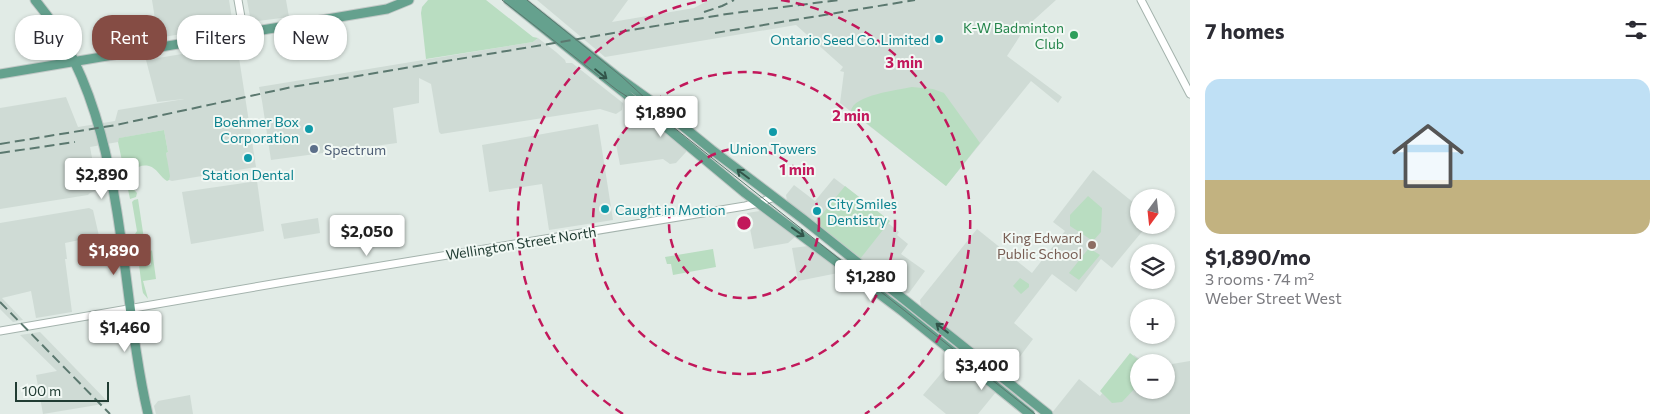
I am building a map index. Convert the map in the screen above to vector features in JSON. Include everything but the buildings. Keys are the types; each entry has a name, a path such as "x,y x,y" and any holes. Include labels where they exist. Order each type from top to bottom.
{"main road":[{"path":"35,0 53,22 74,62 93,108 101,135 122,241 130,309 148,414"},
{"path":"264,31 387,9 409,0"},
{"path":"508,0 759,203 902,311 1030,414"},
{"path":"520,0 774,197 1048,414"},
{"path":"0,74 177,45"}],"street":[{"path":"238,0 241,15"},
{"path":"1141,0 1190,94"},
{"name":"Wellington Street North","path":"0,331 759,203 774,197"}],"shaded area":[{"path":"152,0 229,0 231,15 177,15 177,35 167,36 167,15 154,15"},
{"path":"247,0 286,0 289,15 274,15 274,19 264,20 264,15 250,15"},
{"path":"537,0 628,0 612,22 694,8 709,0 1056,0 1025,28 1007,56 1062,97 1058,103 1031,81 946,186 840,103 844,72 840,71 843,67 796,25 605,57"},
{"path":"538,38 565,60 566,63 572,63 623,103 622,110 616,114 600,109 441,134 439,132 431,84 419,78 419,103 393,108 397,143 271,160 259,87 533,42"},
{"path":"177,55 177,60 239,60 256,167 169,180 166,153 168,152 164,130 120,138 118,142 90,147 98,190 88,195 0,209 0,108 66,97 78,127 115,121 118,110 184,99 157,102 146,60 167,60 167,57"},
{"path":"643,115 686,149 686,152 676,163 670,164 663,159 620,165 616,144 618,137 634,117"},
{"path":"598,124 613,220 549,230 542,184 489,192 482,145"},
{"name":"King Edward Public School","path":"1093,170 1130,200 1130,234 1140,234 1112,268 1101,259 1076,292 1052,274 1014,323 1033,339 1006,375 921,306 920,300 977,229 1032,273 1065,231 1053,222"},
{"path":"834,178 890,221 888,223 899,232 897,235 908,244 901,254 925,271 909,293 904,294 787,201 786,195 794,185 815,201"},
{"path":"257,181 264,231 191,244 182,192"},
{"path":"89,208 93,210 99,236 65,243 67,259 65,259 72,312 36,318 31,291 2,298 23,320 13,322 0,309 0,223"},
{"path":"760,211 795,237 788,243 754,249 747,213"},
{"path":"318,218 320,233 284,239 281,224"},
{"path":"808,246 838,269 838,273 798,281 792,248"},
{"path":"40,332 109,403 43,414 36,375 57,371 20,335"},
{"path":"954,358 996,392 978,414 946,414 923,395"},
{"path":"1130,360 1130,399 1175,399 1175,364 1190,361 1190,414 1051,414 1079,379 1100,396"},
{"path":"190,395 193,414 156,414 154,406 158,401"}],"green space":[{"path":"428,0 486,0 533,37 538,38 533,42 426,59 421,13 422,7"},
{"path":"912,87 933,89 944,93 980,143 946,186 851,111 854,105 867,97"},
{"path":"164,130 168,152 166,153 169,180 167,181 152,167 138,167 132,174 131,179 137,193 136,197 130,199 118,142 119,138"},
{"path":"845,186 890,221 860,259 815,223"},
{"path":"1088,196 1102,208 1101,232 1093,241 1070,226 1070,215"},
{"path":"138,199 144,239 140,241 143,266 151,265 150,252 152,250 156,279 143,281 148,299 143,293 142,288 135,234 137,231 132,202"},
{"path":"1089,248 1100,255 1079,280 1069,273"},
{"path":"713,249 716,267 673,275 671,264 667,264 665,257"},
{"path":"1020,278 1029,284 1029,287 1021,294 1013,286"},
{"path":"1130,353 1130,394 1122,402 1112,403 1100,391"}],"tram line":[{"path":"502,0 617,90 668,123 1035,414"},
{"path":"527,0 621,76 658,110"}],"railway":[{"path":"704,12 734,0"},
{"path":"0,144 116,125 292,87 727,14 839,0"},
{"path":"715,33 915,0"},
{"path":"0,153 75,142"},
{"path":"0,302 110,414"}],"place":[{"name":"K-W Badminton Club","path":"1074,35"},
{"name":"Ontario Seed Co. Limited","path":"939,39"},
{"name":"Boehmer Box Corporation","path":"309,129"},
{"name":"Union Towers","path":"773,132"},
{"name":"Spectrum","path":"314,149"},
{"name":"Station Dental","path":"248,158"},
{"name":"Caught in Motion","path":"605,209"},
{"name":"City Smiles Dentistry","path":"817,211"},
{"name":"King Edward Public School","path":"1092,245"}]}
